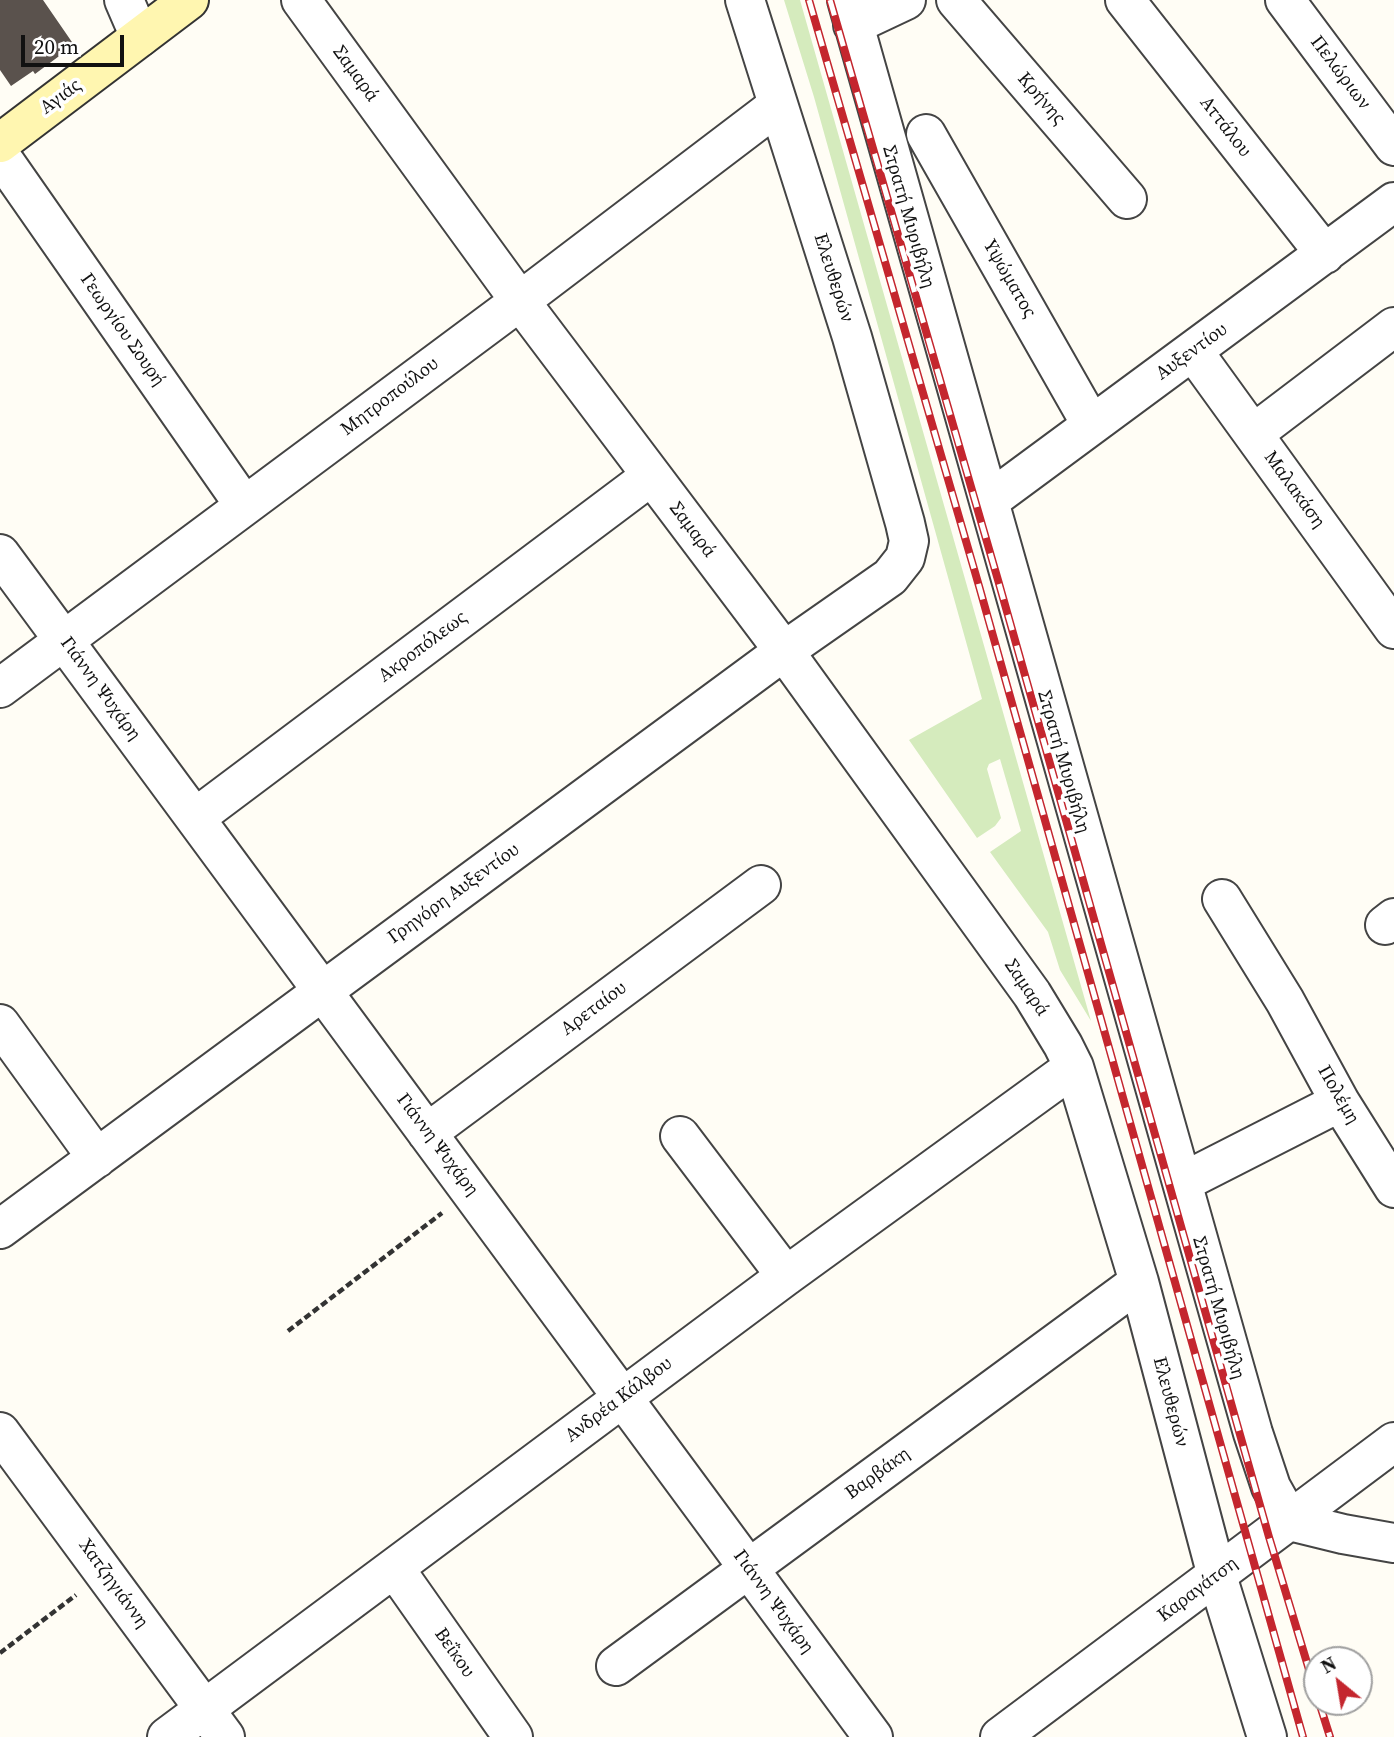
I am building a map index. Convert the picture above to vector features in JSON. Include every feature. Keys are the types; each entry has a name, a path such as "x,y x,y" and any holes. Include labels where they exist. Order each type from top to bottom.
{"main road":[{"name":"Αγιάς","path":"0,143 189,0"}],"street":[{"path":"124,0 140,37"},
{"name":"Σαμαρά","path":"301,0 520,301 783,651 1032,994 1074,1067"},
{"name":"Ελευθερών","path":"745,0 852,337 905,523 909,541 905,558"},
{"path":"850,12 906,0"},
{"name":"Κρήνης","path":"956,0 1127,199"},
{"name":"Αττάλου","path":"1125,0 1325,254"},
{"name":"Πελώριων","path":"1285,0 1394,146"},
{"name":"Στρατή Μυριβήλη","path":"850,12 1258,1451 1271,1486 1290,1521"},
{"name":"Μητροπούλου","path":"0,688 520,301 778,105"},
{"name":"Υψώματος","path":"926,134 1091,424"},
{"name":"Γεωργίου Σουρή","path":"0,155 244,505"},
{"name":"Αυξεντίου","path":"989,501 1394,202"},
{"path":"1253,434 1394,327"},
{"name":"Μαλακάση","path":"1193,351 1253,434 1389,609"},
{"name":"Ακροπόλεως","path":"195,818 651,476"},
{"name":"Γιάννη Ψυχάρη","path":"0,554 873,1737"},
{"name":"Γρηγόρη Αυξεντίου","path":"0,1229 783,651 890,577 905,558"},
{"name":"Αρεταίου","path":"427,1133 761,885"},
{"name":"Πολέμη","path":"1222,899 1285,1001 1340,1102 1394,1188"},
{"path":"0,1024 97,1158"},
{"name":"Ελευθερών","path":"1074,1067 1139,1282 1217,1576 1267,1737"},
{"name":"Ανδρέα Κάλβου","path":"167,1737 215,1723 395,1569 786,1276 1074,1067"},
{"path":"1183,1182 1340,1102"},
{"path":"680,1136 786,1276"},
{"name":"Βαρβάκη","path":"616,1666 1139,1282"},
{"name":"Χατζηγιάννη","path":"0,1432 215,1723"},
{"name":"Καραγάτση","path":"1000,1737 1394,1442"},
{"path":"1290,1521 1394,1543"},
{"name":"Βεΐκου","path":"395,1569 513,1737"}],"path":[{"path":"288,1331 471,1191"},
{"path":"0,1653 104,1573"}],"green space":[{"path":"784,0 800,0 1091,1021 1060,970 1048,932 990,852 1021,831 1000,759 989,764 987,769 1001,818 995,826 977,838 909,740 982,699 814,97"}],"building":[{"path":"0,0 43,0 74,45 35,74 33,71 11,86 0,70"}],"railway":[{"path":"809,0 979,586 1303,1737"},
{"path":"830,0 1303,1650"},
{"path":"1323,1716 1330,1737"}]}
